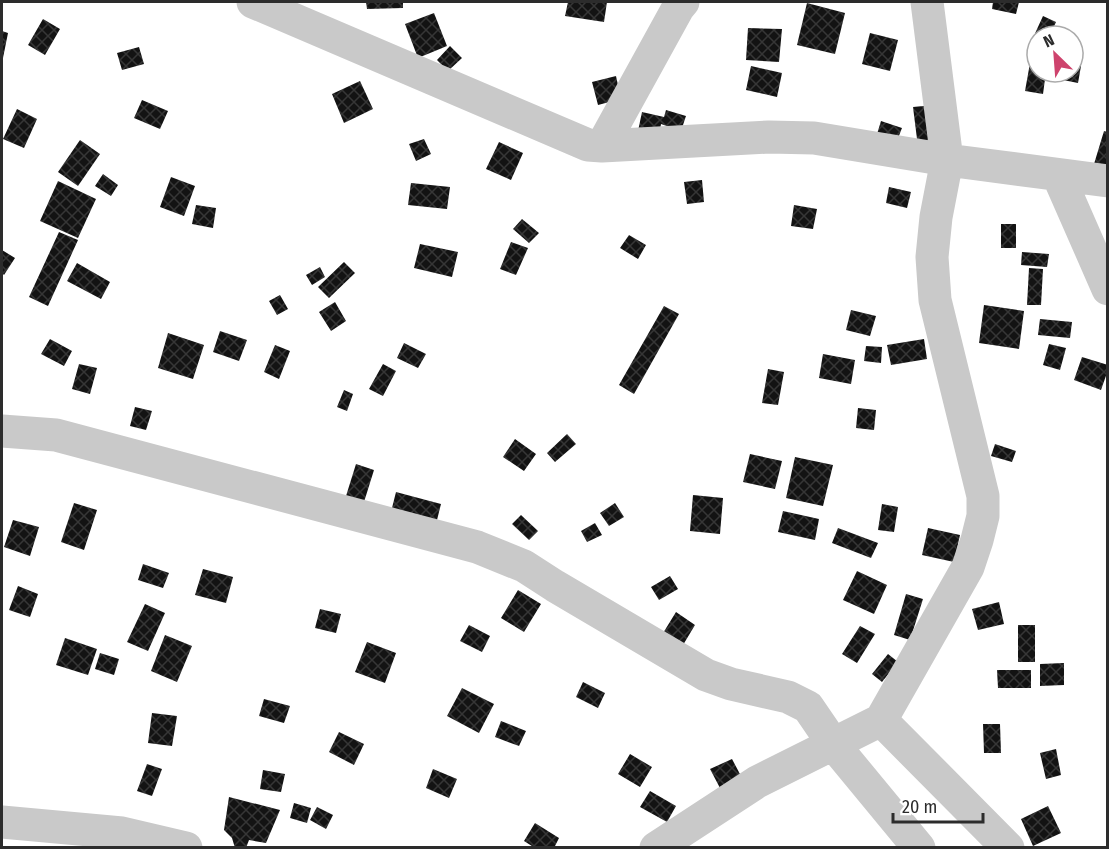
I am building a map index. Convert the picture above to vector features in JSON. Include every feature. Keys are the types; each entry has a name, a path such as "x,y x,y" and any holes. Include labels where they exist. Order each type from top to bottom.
{"street":[{"path":"253,2 588,144 602,146 770,137 814,138 947,160 1107,181"},
{"path":"602,146 683,2"},
{"path":"657,848 757,782 881,720 968,567 977,540 983,516 983,496 935,300 932,257 936,217 947,160 927,2"},
{"path":"1058,175 1107,289"},
{"path":"2,431 56,435 477,546 524,566 706,675 731,684 788,697 808,707 834,744 919,848"},
{"path":"881,720 1008,848"},
{"path":"2,822 122,832 186,848"}],"building":[{"path":"366,2 403,2 403,8 367,9"},
{"path":"568,2 607,2 604,22 565,16"},
{"path":"993,2 1019,2 1016,14 992,9"},
{"path":"807,3 845,13 835,54 797,45"},
{"path":"434,13 447,46 418,58 405,24"},
{"path":"1043,16 1056,22 1055,24 1039,24"},
{"path":"43,19 60,29 45,55 28,45"},
{"path":"748,28 782,29 779,62 746,60"},
{"path":"2,31 8,33 3,58 2,58"},
{"path":"870,33 898,40 890,71 862,64"},
{"path":"450,46 462,58 448,71 437,60"},
{"path":"139,47 144,64 122,70 117,53"},
{"path":"751,66 782,73 777,97 746,90"},
{"path":"616,76 621,99 598,105 592,82"},
{"path":"360,81 373,109 344,123 332,94"},
{"path":"1026,84 1044,84 1043,94 1025,91"},
{"path":"142,100 168,111 160,129 134,118"},
{"path":"934,105 939,144 918,147 913,107"},
{"path":"17,109 37,119 24,148 3,139"},
{"path":"666,110 686,116 681,131 661,124 659,136 638,131 642,112 664,117"},
{"path":"881,121 902,128 897,141 877,134"},
{"path":"1104,131 1108,132 1108,168 1094,164"},
{"path":"424,139 431,154 416,161 409,144"},
{"path":"80,140 100,154 78,186 58,172"},
{"path":"499,142 523,153 511,180 486,169"},
{"path":"103,174 118,185 111,196 95,186"},
{"path":"171,177 195,186 184,216 160,207"},
{"path":"702,180 704,202 687,204 684,182"},
{"path":"58,181 96,199 78,238 40,221"},
{"path":"411,183 450,187 447,209 408,205"},
{"path":"889,187 911,192 907,208 886,203"},
{"path":"196,205 216,208 213,228 192,224"},
{"path":"794,205 817,209 813,229 791,226"},
{"path":"522,219 539,233 529,243 513,229"},
{"path":"1001,224 1016,224 1016,248 1001,248"},
{"path":"59,232 78,240 48,306 29,297"},
{"path":"629,235 646,245 638,259 620,248"},
{"path":"511,242 528,248 516,275 500,269"},
{"path":"420,244 458,252 452,277 414,268"},
{"path":"2,250 15,258 4,275 2,273"},
{"path":"1022,252 1049,254 1047,267 1021,265"},
{"path":"344,262 355,273 329,298 318,287"},
{"path":"77,263 110,282 101,299 67,281"},
{"path":"320,267 325,277 312,285 306,275"},
{"path":"1029,268 1043,269 1041,305 1027,305"},
{"path":"280,295 288,309 277,315 269,301"},
{"path":"335,302 346,321 331,331 319,312"},
{"path":"984,305 1024,311 1019,349 979,343"},
{"path":"664,306 679,314 634,394 619,385"},
{"path":"851,310 876,316 870,336 846,330"},
{"path":"1040,319 1072,322 1070,338 1038,335"},
{"path":"220,331 247,340 239,361 213,352"},
{"path":"168,333 204,345 193,379 158,368"},
{"path":"50,339 72,351 64,366 41,354"},
{"path":"924,339 927,359 891,365 887,345"},
{"path":"404,343 426,354 418,368 397,358"},
{"path":"1049,344 1066,348 1060,370 1043,365"},
{"path":"275,345 290,351 279,379 264,372"},
{"path":"866,346 882,347 881,363 864,361"},
{"path":"823,354 855,360 851,384 819,378"},
{"path":"1082,357 1108,365 1101,390 1074,380"},
{"path":"79,364 97,368 90,394 72,389"},
{"path":"383,364 396,371 383,396 369,389"},
{"path":"768,369 784,372 778,405 762,403"},
{"path":"344,390 353,394 347,411 337,407"},
{"path":"135,407 152,411 146,430 130,426"},
{"path":"858,408 876,410 874,430 856,428"},
{"path":"567,434 576,444 555,462 547,453"},
{"path":"515,439 536,454 524,471 503,457"},
{"path":"995,444 1016,451 1012,462 991,456"},
{"path":"750,454 782,461 775,489 743,482"},
{"path":"795,457 833,465 823,506 786,498"},
{"path":"356,464 374,470 364,502 346,496"},
{"path":"396,492 441,504 436,524 391,512"},
{"path":"693,495 723,498 720,534 690,531"},
{"path":"74,503 97,510 84,550 61,542"},
{"path":"615,503 624,517 609,526 600,513"},
{"path":"882,504 898,507 894,532 878,530"},
{"path":"783,511 819,519 815,540 778,532"},
{"path":"521,515 538,531 529,540 512,524"},
{"path":"13,520 39,527 30,556 4,547"},
{"path":"595,523 602,535 587,542 581,531"},
{"path":"838,528 878,543 871,558 832,543"},
{"path":"928,528 960,535 954,562 922,555"},
{"path":"143,564 169,573 163,588 138,580"},
{"path":"203,569 233,577 226,603 195,595"},
{"path":"857,571 887,585 874,614 843,600"},
{"path":"670,576 678,589 659,600 651,587"},
{"path":"18,586 38,594 30,617 9,610"},
{"path":"518,590 541,604 524,632 501,618"},
{"path":"906,594 923,599 910,640 894,635"},
{"path":"999,602 1004,624 978,630 972,609"},
{"path":"145,604 165,613 148,651 127,642"},
{"path":"320,609 341,614 336,633 315,628"},
{"path":"676,612 695,625 680,650 660,638"},
{"path":"469,625 490,636 482,652 460,641"},
{"path":"1018,625 1035,625 1035,662 1018,662"},
{"path":"860,626 875,634 857,663 842,654"},
{"path":"165,635 192,646 177,682 151,671"},
{"path":"65,638 97,649 88,675 56,665"},
{"path":"367,642 396,653 385,683 355,672"},
{"path":"100,653 119,659 114,675 95,669"},
{"path":"888,654 898,662 882,682 872,674"},
{"path":"1064,663 1064,685 1040,686 1040,664"},
{"path":"997,670 1031,670 1031,688 998,688"},
{"path":"583,682 605,693 598,708 576,697"},
{"path":"462,688 494,704 479,733 447,716"},
{"path":"264,699 290,706 284,723 259,716"},
{"path":"152,713 177,716 172,746 148,743"},
{"path":"501,721 526,731 519,746 495,737"},
{"path":"983,724 1000,724 1001,753 984,753"},
{"path":"339,732 364,744 354,765 329,752"},
{"path":"1056,749 1061,775 1046,779 1040,753"},
{"path":"630,754 652,767 640,787 618,774"},
{"path":"732,759 741,776 720,788 710,769"},
{"path":"147,764 162,769 152,796 137,791"},
{"path":"433,769 457,779 449,798 426,788"},
{"path":"263,770 285,774 281,792 260,789"},
{"path":"650,791 676,806 667,822 640,807"},
{"path":"229,797 280,810 266,843 249,840 246,848 235,848 232,838 224,830"},
{"path":"294,803 311,808 307,823 290,818"},
{"path":"1048,806 1061,833 1033,846 1021,819"},
{"path":"317,807 333,815 326,829 310,820"},
{"path":"535,823 559,838 554,848 535,848 524,841"}]}
